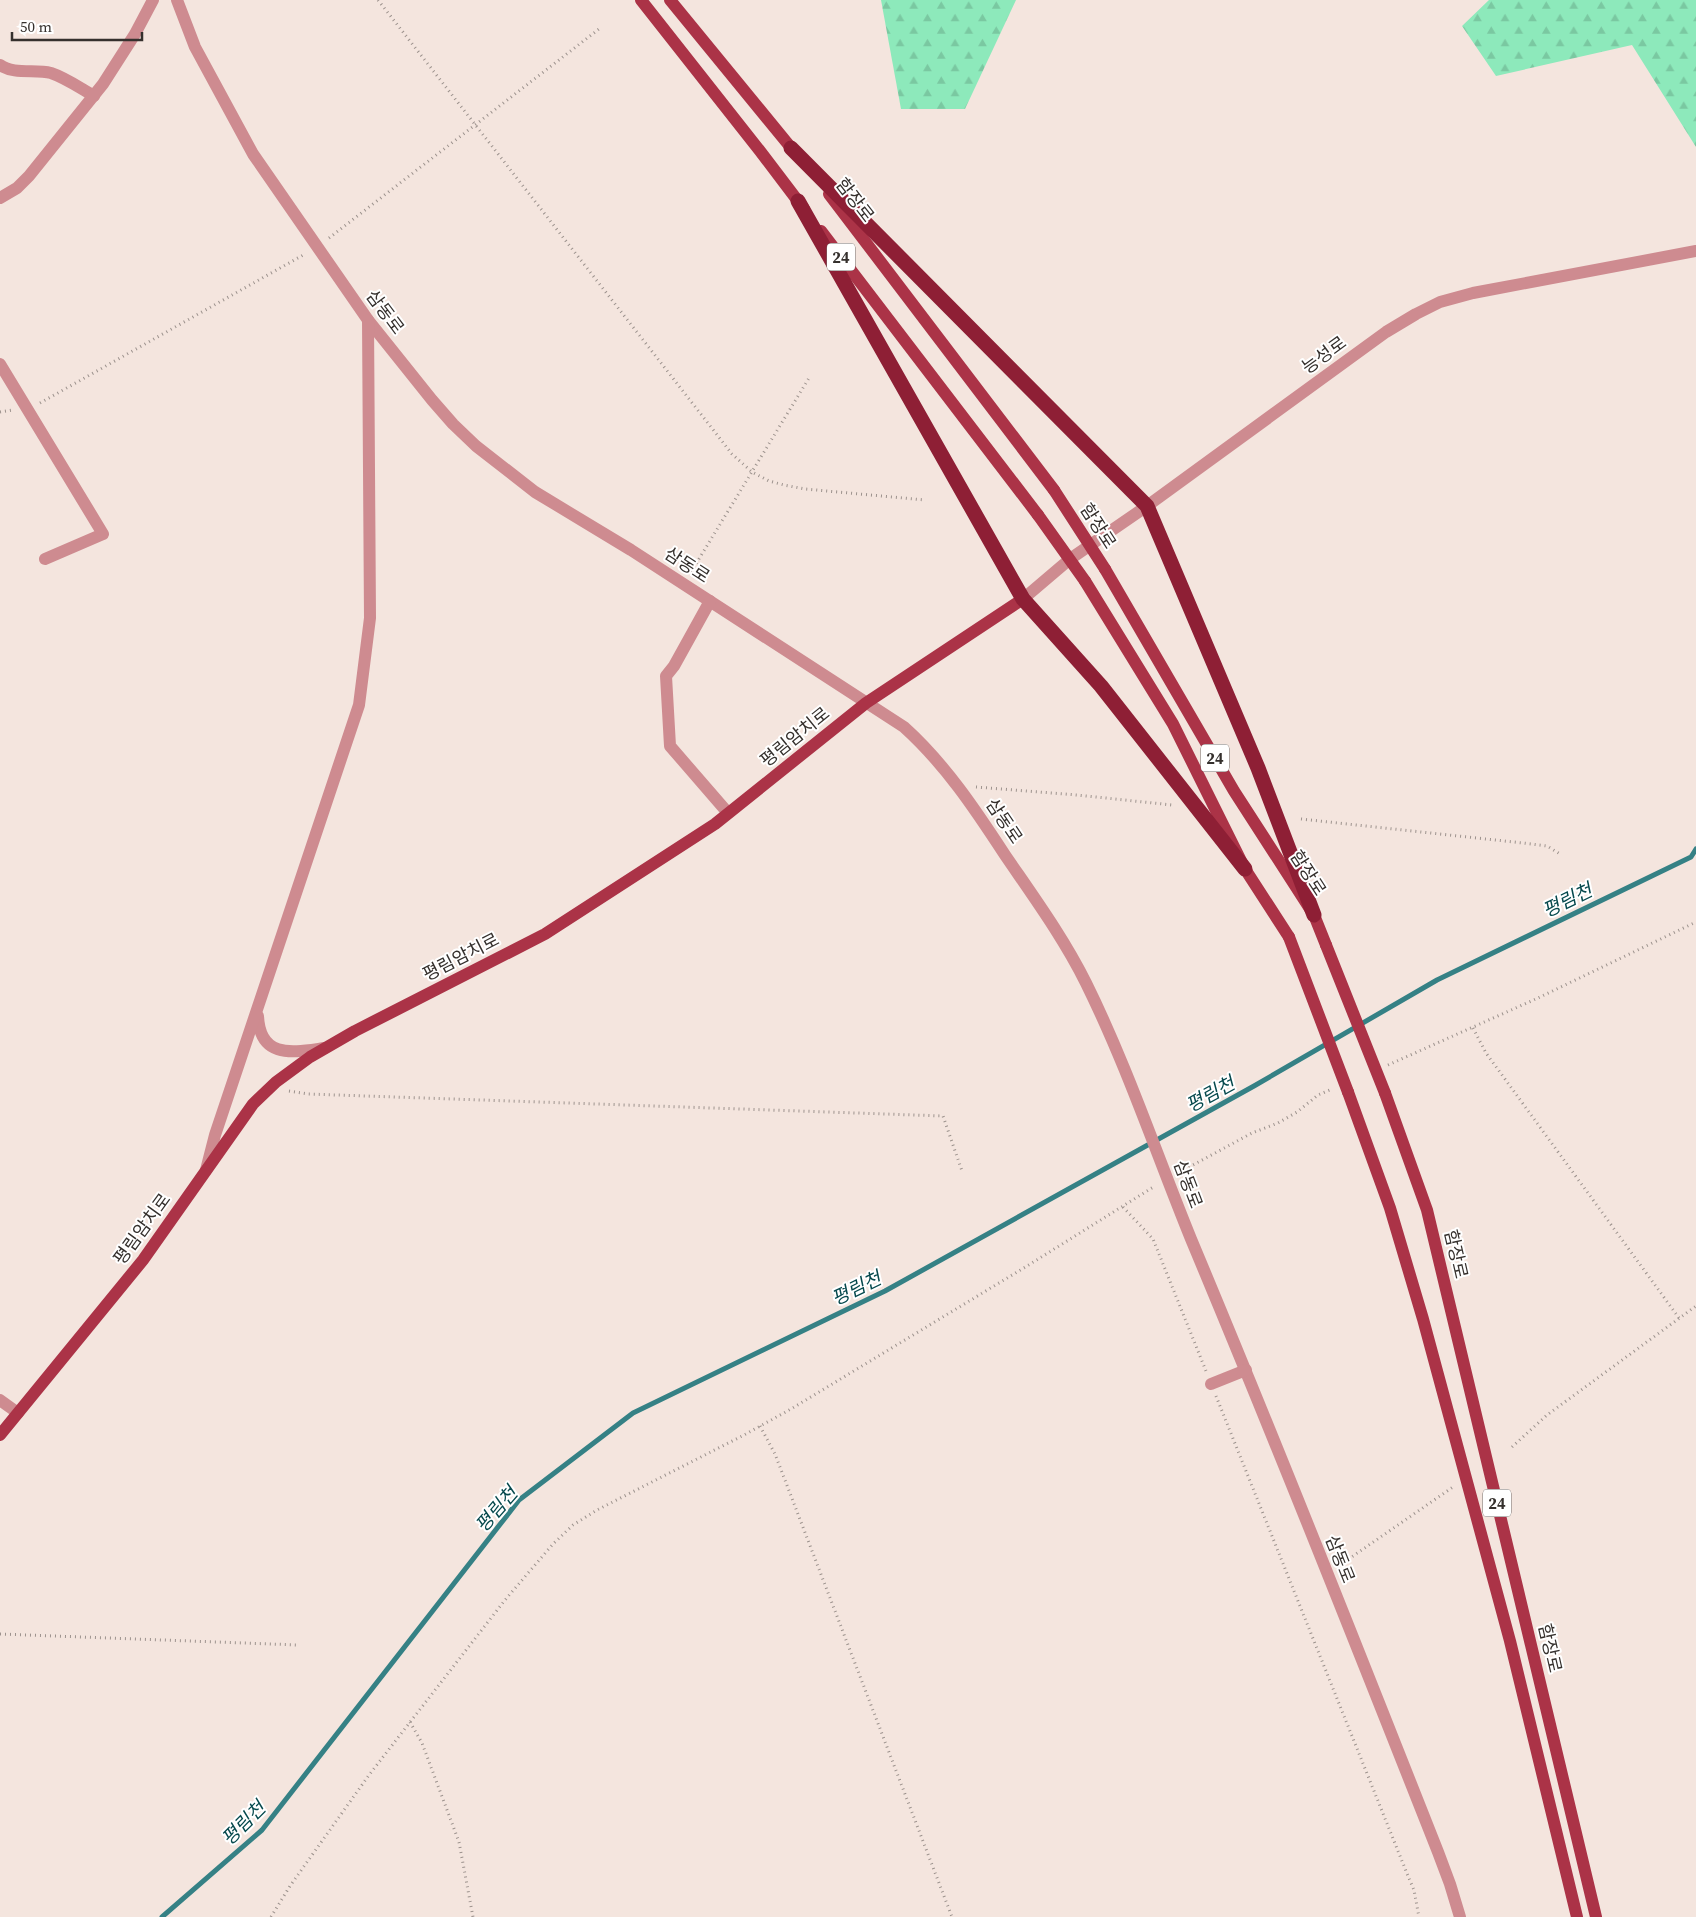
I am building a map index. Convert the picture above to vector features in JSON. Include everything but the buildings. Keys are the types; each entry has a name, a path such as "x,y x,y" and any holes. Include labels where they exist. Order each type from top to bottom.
{"highway":[{"path":"791,148 1147,506 1258,768 1314,915"},
{"path":"798,202 1023,599 1101,686 1245,869"}],"main road":[{"name":"24","path":"641,0 760,151 1038,515 1085,582 1173,724 1245,869"},
{"name":"함장로","path":"670,0 832,198 1054,490 1105,569 1234,791 1314,915 1384,1093 1427,1210 1596,1917"},
{"name":"평림암치로","path":"0,1434 143,1260 253,1104 293,1068 355,1031 545,934 715,824 866,702 1023,599"},
{"path":"1245,869 1289,938 1390,1208 1424,1319 1510,1641 1577,1917"}],"street":[{"path":"0,198 17,188 29,176 104,84 135,34 152,0"},
{"name":"삼동로","path":"177,0 195,47 253,154 368,320 432,400 476,446 535,492 631,550 904,727 919,740 962,790 1048,918 1085,980 1133,1087 1166,1175 1246,1370 1441,1860 1460,1917"},
{"path":"0,65 4,68 37,70 52,74 94,96"},
{"name":"능성로","path":"1023,599 1070,559 1147,506 1386,332 1432,306 1472,293 1696,251"},
{"path":"206,1171 215,1135 359,704 370,618 368,320"},
{"path":"0,364 103,534 45,559"},
{"path":"710,601 674,666 666,676 670,746 728,813"},
{"path":"258,1007 259,1031 266,1042 275,1048 286,1052 326,1048"},
{"path":"1211,1384 1246,1370"},
{"path":"0,1400 18,1413"}],"path":[{"path":"378,0 732,454 752,472 769,481 804,489 925,500"},
{"path":"683,584 809,378"},
{"path":"962,790 980,786 1078,794 1172,806"},
{"path":"1301,819 1547,846 1560,854"},
{"path":"1380,1069 1473,1028 1696,922"},
{"path":"1473,1028 1486,1053 1679,1318"},
{"path":"276,1082 287,1090 308,1094 942,1116 962,1171"},
{"path":"271,1917 290,1886 339,1816 410,1722 505,1600 553,1544 573,1525 597,1510 760,1426 1123,1207 1166,1175 1278,1122 1297,1112 1318,1095 1335,1088"},
{"path":"1123,1207 1153,1239 1161,1256 1414,1890 1419,1917"},
{"path":"1512,1447 1547,1415 1696,1306"},
{"path":"760,1426 775,1454 952,1917"},
{"path":"1326,1573 1352,1558 1453,1487"},
{"path":"0,1634 298,1645"},
{"path":"410,1722 422,1743 459,1842 473,1917"}],"green space":[{"path":"881,0 1016,0 965,109 901,109"},
{"path":"1489,0 1696,0 1696,147 1632,45 1496,76 1462,26"}],"waterway":[{"name":"평림천","path":"162,1917 262,1830 519,1500 633,1413 885,1291 1254,1086 1437,980 1691,857 1696,849"}]}
